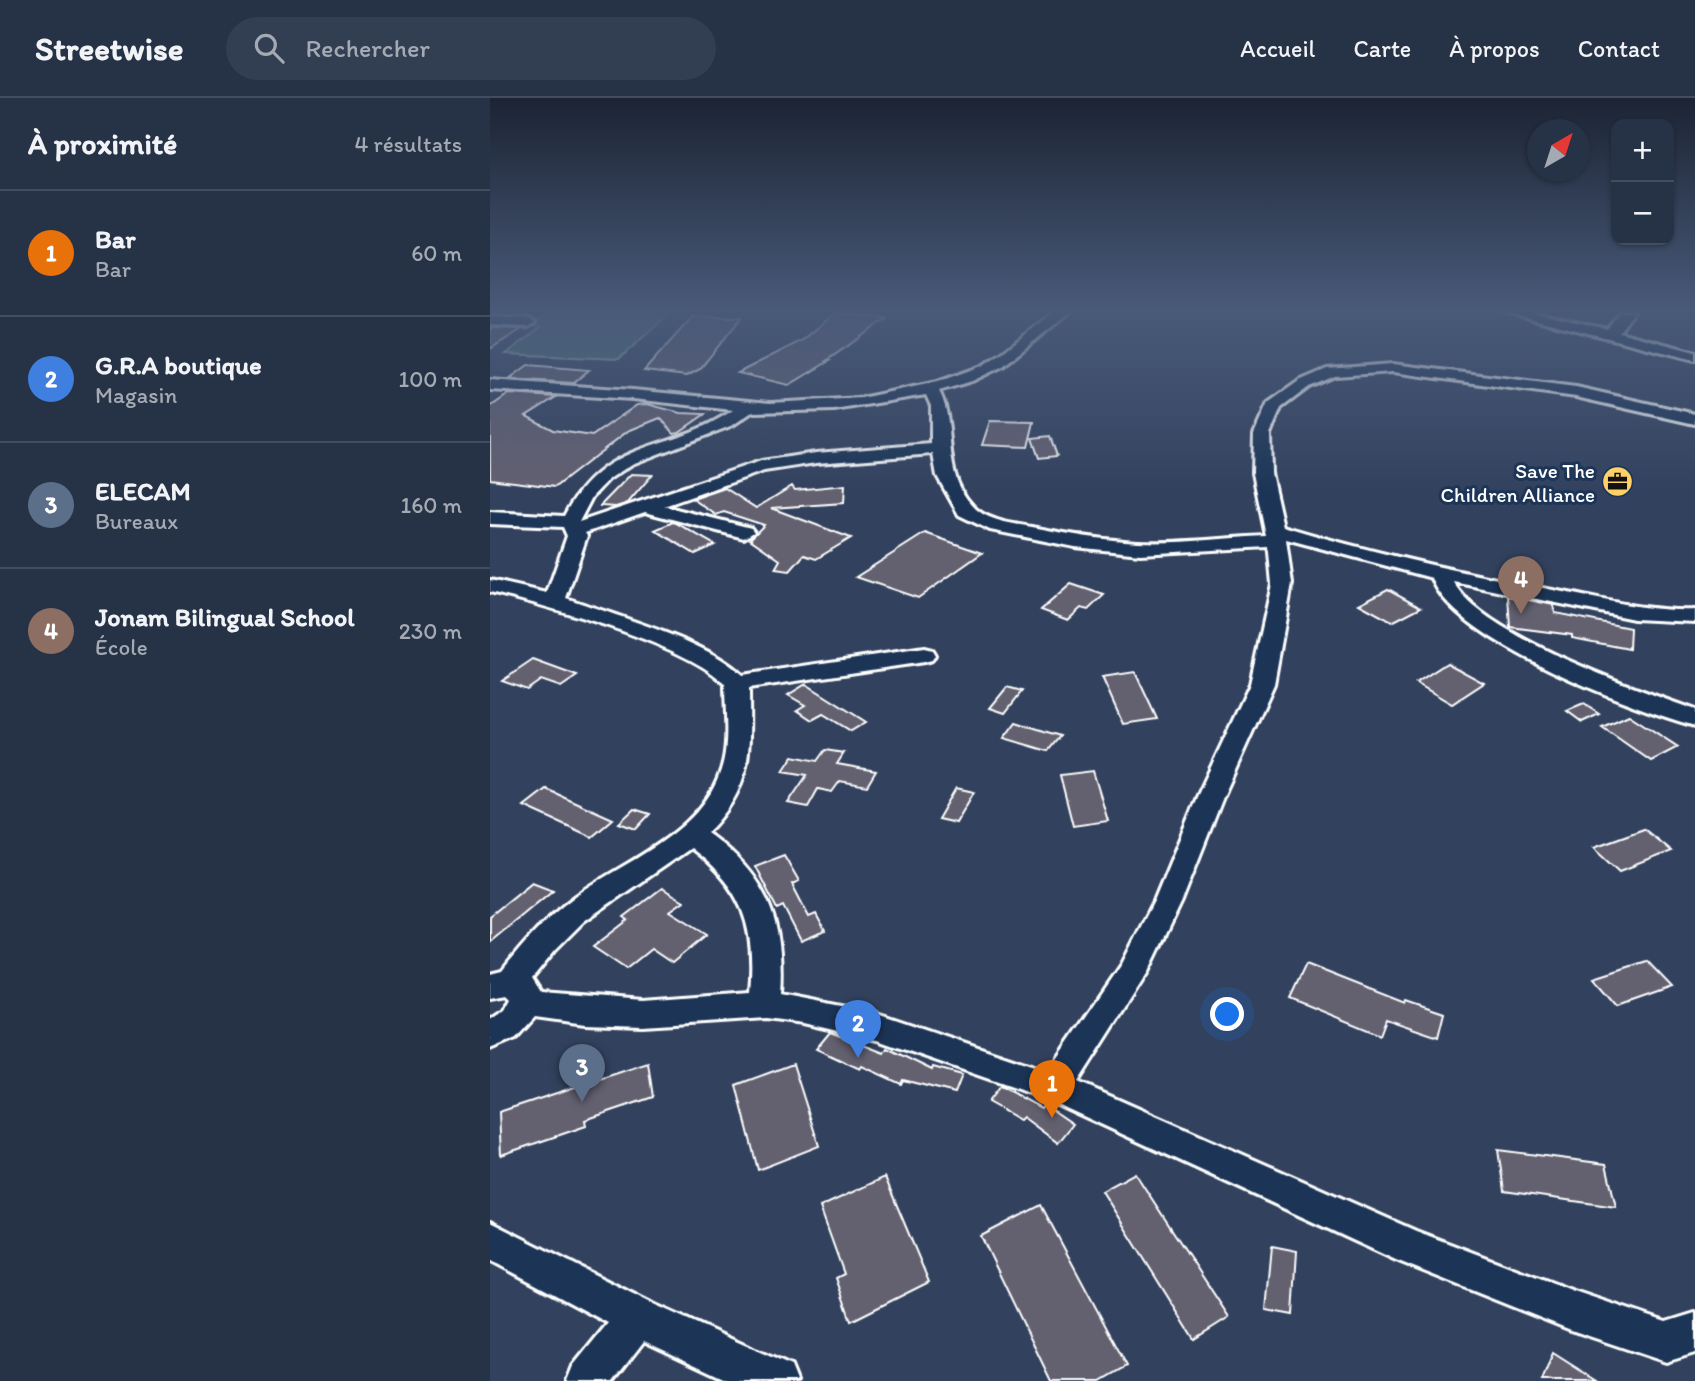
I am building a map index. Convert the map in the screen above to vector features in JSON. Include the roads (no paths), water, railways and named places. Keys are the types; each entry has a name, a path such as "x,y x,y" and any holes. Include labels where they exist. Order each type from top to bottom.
{"street":[{"path":"490,385 597,391 786,408 819,406 930,388 980,372"},
{"path":"1056,1088 1133,972 1168,901 1210,797 1262,684 1282,584 1262,473 1262,434 1266,420 1274,406 1290,392 1334,372"},
{"path":"1428,372 1576,392 1695,419"},
{"path":"930,388 939,406 940,448 946,476 966,511 997,526 1075,541 1140,548 1274,535 1652,615 1695,616"},
{"path":"555,601 577,536 572,526 578,499 603,475 634,456 728,422 750,406"},
{"path":"490,518 572,526 643,506 761,466 816,458 940,448"},
{"path":"643,506 744,533"},
{"path":"1440,572 1447,590 1482,623 1569,668 1695,718"},
{"path":"494,591 555,601 662,640 721,666 737,683 738,738 732,775 711,811 691,835 581,907 533,953 510,990"},
{"path":"737,683 924,655"},
{"path":"691,835 731,864 751,891 763,930 768,966 764,1005"},
{"path":"510,990 566,1010 622,1012 764,1005 848,1019 946,1049 1056,1088 1409,1247 1571,1310 1666,1342 1695,1333"},
{"path":"490,1035 514,1024 523,1014 510,990"},
{"path":"490,1240 637,1317 776,1381"},
{"path":"588,1381 637,1317"}],"place":[{"name":"Save The Children Alliance","path":"1618,482"},
{"name":"Jonam Bilingual School","path":"1521,614"},
{"name":"G.R.A boutique","path":"858,1058"},
{"name":"ELECAM","path":"582,1102"},
{"name":"Bar","path":"1052,1118"}]}
